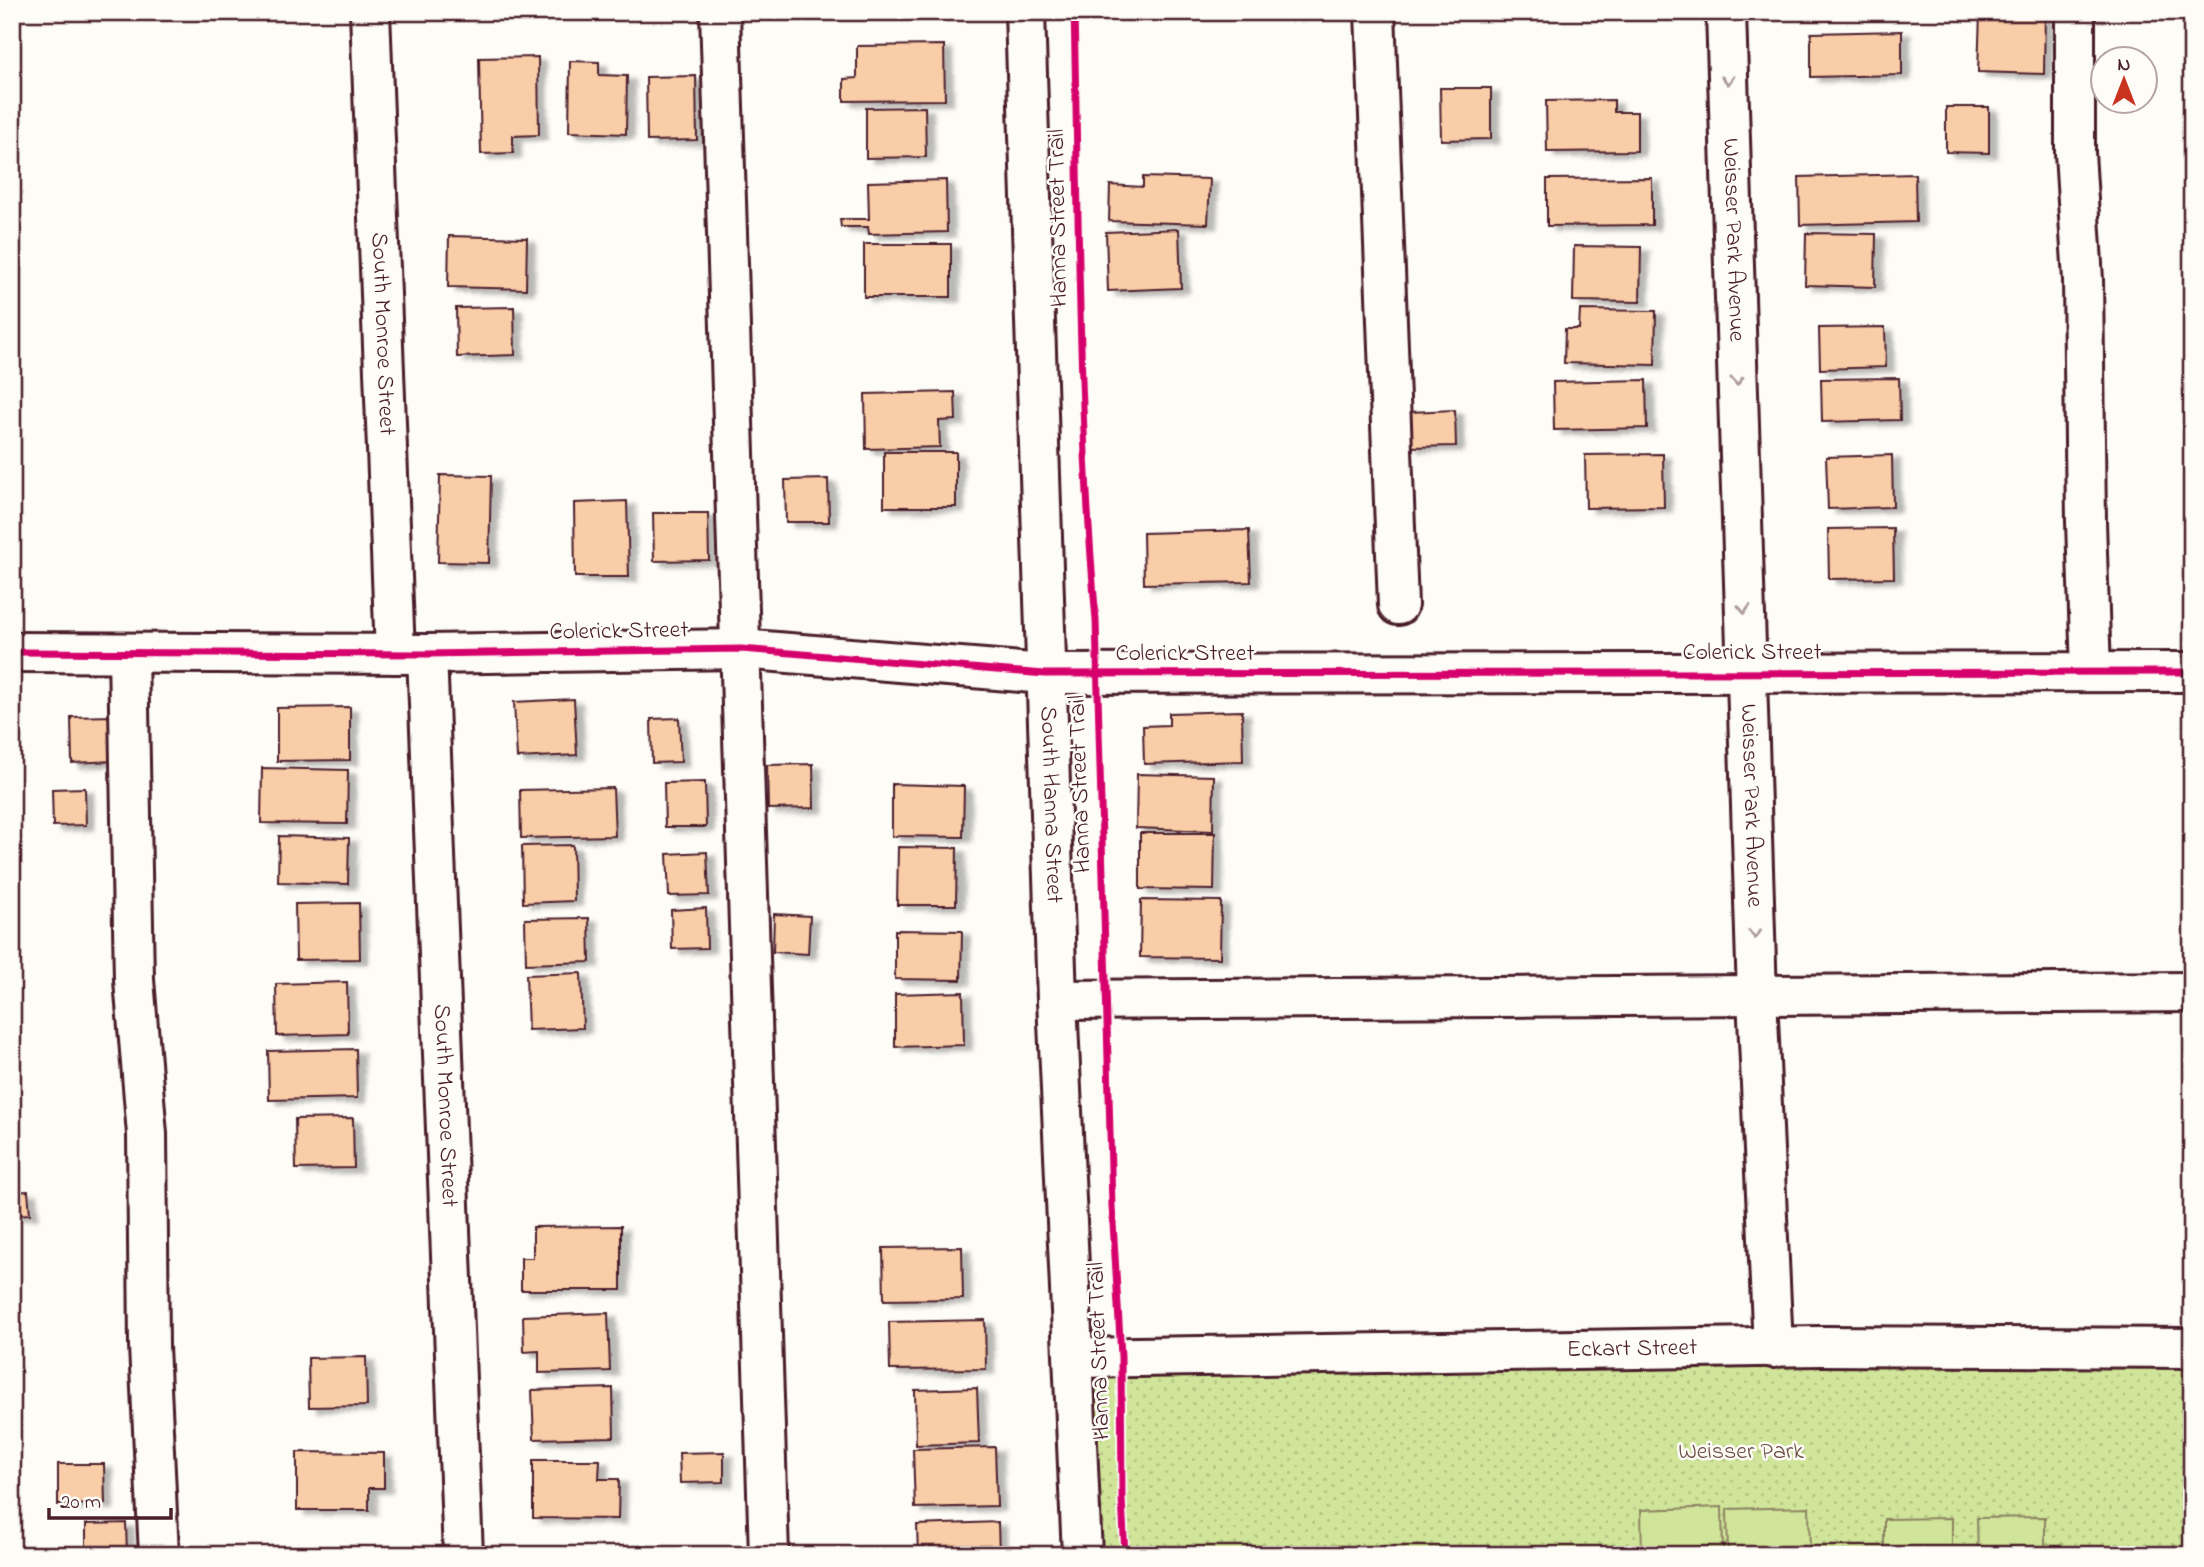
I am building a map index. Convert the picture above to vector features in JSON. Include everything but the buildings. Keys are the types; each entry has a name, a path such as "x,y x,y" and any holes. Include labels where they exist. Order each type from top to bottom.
{"street":[{"name":"South Monroe Street","path":"370,12 411,654 463,1555"},
{"path":"720,12 769,1555"},
{"name":"South Hanna Street","path":"1025,12 1057,1000 1082,1555"},
{"path":"1375,12 1398,605"},
{"name":"Weisser Park Avenue","path":"1726,12 1757,996 1773,1348"},
{"path":"2075,12 2075,153 2083,280 2091,672"},
{"name":"Colerick Street","path":"12,652 411,654 741,649 1045,674 2192,671"},
{"path":"128,653 134,980 147,1134 149,1346 159,1555"},
{"path":"1057,1000 2192,992"},
{"name":"Eckart Street","path":"1074,1358 1773,1348 2192,1348"}],"green space":[{"name":"Weisser Park","path":"2192,1349 2192,1555 1082,1555 1074,1358"},
{"path":"1722,1507 1723,1555 1642,1555 1641,1510"},
{"path":"1809,1507 1810,1555 1728,1555 1727,1509"},
{"path":"2045,1517 2045,1555 1978,1555 1977,1518"},
{"path":"1952,1518 1952,1555 1884,1555 1884,1519"}],"cycle path":[{"name":"Hanna Street Trail","path":"1074,12 1082,392 1096,620 1112,1206 1121,1356 1125,1555"},
{"path":"12,652 427,654 741,649 1045,674 2192,672"}]}
